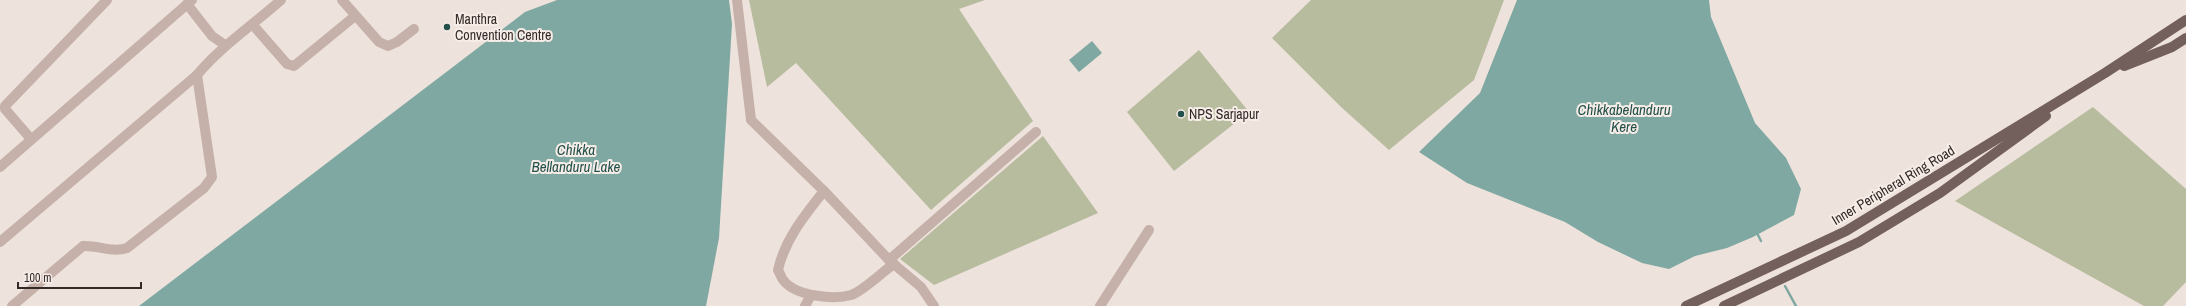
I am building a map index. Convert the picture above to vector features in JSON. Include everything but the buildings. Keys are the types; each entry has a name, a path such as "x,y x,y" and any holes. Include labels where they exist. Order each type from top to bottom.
{"main road":[{"name":"Inner Peripheral Ring Road","path":"1686,306 1846,231 2105,73 2186,20"},
{"name":"Inner Peripheral Ring Road","path":"1724,306 1859,242 1940,193 2105,73 2172,47 2186,38"}],"street":[{"path":"31,139 5,109 5,106 106,0"},
{"path":"0,242 197,76 212,57 225,45 253,25 281,0"},
{"path":"342,0 379,42 388,46 397,42 414,29"},
{"path":"737,0 751,120 824,191 891,262 921,287 934,306"},
{"path":"0,167 189,2 212,36 225,45"},
{"path":"253,25 288,64 294,66 355,16"},
{"path":"12,306 83,246 93,245 112,250 127,248 204,188 212,177 197,76"},
{"path":"824,191 802,220 782,253 778,270 784,281 796,289 811,295 840,297 852,294 891,262 1036,132"},
{"path":"1100,306 1149,230"},
{"path":"805,306 811,295"}],"green space":[{"path":"749,0 985,0 959,9 1033,121 931,210 796,63 767,87"},
{"path":"1311,0 1504,0 1474,80 1389,150 1341,107 1272,38"},
{"path":"1199,50 1249,112 1174,171 1127,112"},
{"path":"2093,107 2186,189 2186,282 2163,306 2144,306 1955,201"},
{"path":"1043,136 1098,213 934,285 900,259"}],"water":[{"name":"Chikka Bellanduru Lake","path":"557,0 729,0 732,24 719,238 706,306 139,306 525,12"},
{"name":"Chikkabelanduru Kere","path":"1517,0 1709,0 1711,17 1755,123 1786,158 1801,189 1794,215 1753,237 1727,248 1695,256 1669,269 1642,263 1598,242 1565,222 1467,183 1419,152 1480,93"},
{"path":"1092,41 1102,53 1079,72 1069,60"}],"waterway":[{"path":"1757,233 1761,241"},
{"path":"1785,286 1796,306"}],"place":[{"name":"Manthra Convention Centre","path":"447,27"},
{"name":"NPS Sarjapur","path":"1181,114"}]}
